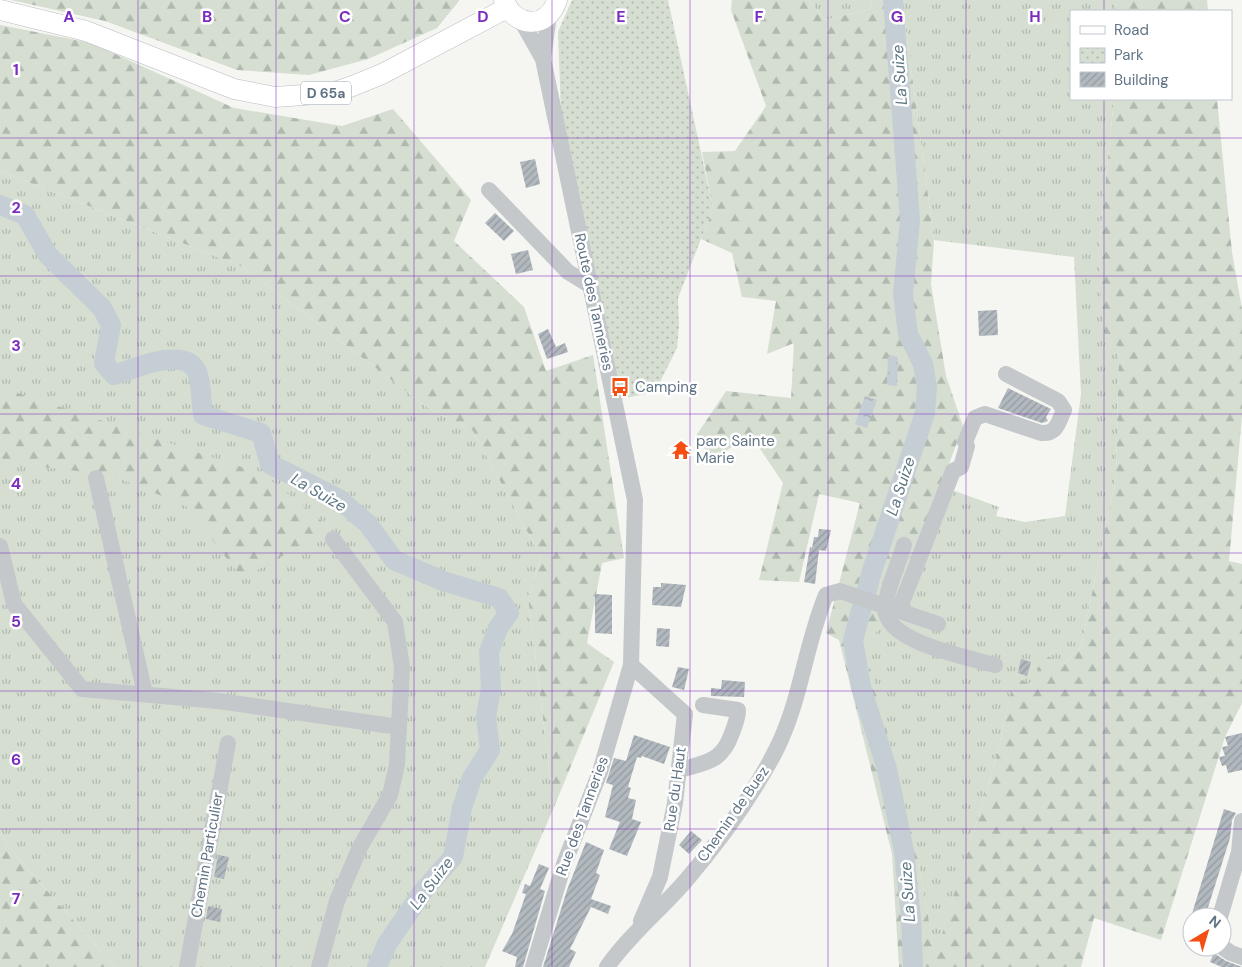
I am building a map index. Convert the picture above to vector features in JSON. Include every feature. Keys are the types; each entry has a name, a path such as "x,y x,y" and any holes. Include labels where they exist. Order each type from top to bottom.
{"main road":[{"path":"510,9 536,21 553,7"},
{"name":"D 65a","path":"0,10 86,31 234,89 275,97 331,93 350,87 382,74 510,9"}],"street":[{"name":"Route des Tanneries","path":"543,59 553,7"},
{"name":"Route des Tanneries","path":"510,9 543,59 635,500 631,666"},
{"path":"490,190 568,272 591,286"},
{"path":"885,606 953,471 960,467 966,446 965,442 975,418 985,414 1041,433 1050,434 1056,429 1064,410 1058,401 1006,374"},
{"path":"96,478 145,694"},
{"path":"319,967 337,900 360,848 390,795 397,765 402,667 395,622 333,539"},
{"path":"904,545 885,606 889,620 900,633 928,646 995,665"},
{"path":"0,546 14,604 82,690 145,694 284,709 399,727"},
{"name":"Chemin de Buez","path":"606,967 637,931 688,878 757,784 777,748 799,693 819,612 826,595 835,591 853,594 938,624"},
{"name":"Rue du Haut","path":"631,666 685,714 675,803 660,877 637,931"},
{"name":"Rue des Tanneries","path":"533,967 564,864 600,772 631,666"},
{"path":"680,770 714,760 724,752 729,743 738,716 738,710 704,705"},
{"name":"Chemin Particulier","path":"187,967 228,743"},
{"path":"1223,907 1241,845 1242,822"}],"green space":[{"path":"11,0 459,1 437,28 368,59 309,75 237,70 105,21"},
{"path":"572,0 668,0 713,208 678,298 679,326 677,348 655,392 620,399 561,111 558,32"},
{"path":"732,0 809,0 825,20 871,9 870,0 902,0 934,240 931,284 946,376 963,426 941,486 884,621 864,649 877,691 919,863 935,957 996,759 1014,678 1033,684 1043,654 1064,664 1081,647 1116,476 1119,346 1105,343 1098,257 1114,100 1217,100 1232,252 1242,309 1242,416 1229,561 1242,564 1242,703 1225,737 1161,940 1094,918 1081,967 899,967 892,854 839,640 826,633 860,503 819,494 799,582 759,580 783,483 750,434 716,458 694,439 726,391 791,398 794,343 767,354 776,301 742,297 732,253 701,239 713,208 702,152 735,151 766,106 731,10"},
{"path":"809,0 870,0 871,9 825,20"},
{"path":"902,0 1115,0 1116,10 1070,10 1070,100 1114,100 1098,257 1119,346 1116,476 1081,647 1064,664 1033,684 1014,679 996,759 935,958 919,863 863,649 884,621 941,486 999,507 996,516 1025,522 1065,516 1081,394 1074,257 934,240"},
{"path":"1115,0 1207,0 1208,10 1116,10"},
{"path":"0,25 91,43 234,108 342,126 393,109 471,200 454,241 524,307 546,371 593,355 624,558 602,563 587,643 614,662 554,807 528,597 541,557 473,431 427,407 243,267 0,171"},
{"path":"0,171 243,267 427,407 473,431 541,557 528,597 554,807 485,967 115,967 17,857 0,833"},
{"path":"0,387 263,474 332,529 242,578 186,506 111,475 0,462"},
{"path":"0,833 17,857 115,967 0,967"}],"water":[{"path":"888,355 898,357 897,386 887,385"},
{"path":"865,396 877,400 867,428 855,424"}],"building":[{"path":"535,159 540,184 526,188 520,162"},
{"path":"495,213 514,231 504,241 485,223"},
{"path":"528,250 533,270 516,274 511,254"},
{"path":"997,310 998,335 979,336 978,311"},
{"path":"548,329 556,347 565,343 568,352 547,359 538,334"},
{"path":"1008,388 1051,409 1046,417 1048,421 1042,423 998,408"},
{"path":"819,529 831,530 826,551 819,550 815,584 804,582 810,547 812,548 814,537 818,537"},
{"path":"661,583 686,585 681,607 652,605 653,587 661,587"},
{"path":"595,594 612,595 612,634 595,633"},
{"path":"657,628 670,629 669,647 656,646"},
{"path":"1021,659 1031,662 1027,676 1018,673"},
{"path":"678,667 689,669 684,690 672,687"},
{"path":"722,680 745,682 744,697 711,696 711,688 721,689"},
{"path":"1242,733 1242,770 1228,773 1226,765 1222,766 1219,757 1225,756 1222,747 1228,746 1225,737"},
{"path":"634,735 670,747 664,764 642,756 641,758 637,757 628,787 631,788 628,798 636,800 632,819 641,822 627,856 609,849 620,822 605,817 613,785 606,783 614,758 626,761"},
{"path":"1224,809 1236,813 1232,820 1230,838 1208,907 1194,907"},
{"path":"691,831 702,840 689,854 679,845"},
{"path":"586,842 604,850 596,873 600,875 591,899 611,906 608,914 591,907 570,949 576,952 569,967 543,967 567,890"},
{"path":"218,855 229,857 224,879 214,877"},
{"path":"539,864 549,868 540,889 545,891 523,967 515,967 517,957 502,951 512,934 526,894 522,893 525,884 530,886"},
{"path":"208,906 222,909 220,922 206,919"},
{"path":"1212,957 1220,957 1242,967 1222,967 1210,962"}],"waterway":[{"name":"La Suize","path":"893,0 910,220 903,294 908,334 923,364 927,387 925,413 872,571 853,640 861,687 887,769 904,851 911,918 913,967"},
{"name":"La Suize","path":"0,205 25,215 48,255 102,308 111,325 104,363 114,375 158,361 182,360 191,364 199,377 203,415 261,433 270,464 339,499 368,524 394,560 443,581 499,598 509,613 498,628 489,652 491,688 486,717 490,750 472,778 462,808 453,857 424,890 387,944 377,967"}],"place":[{"name":"Camping","path":"620,387"},
{"name":"parc Sainte Marie","path":"681,450"}]}
